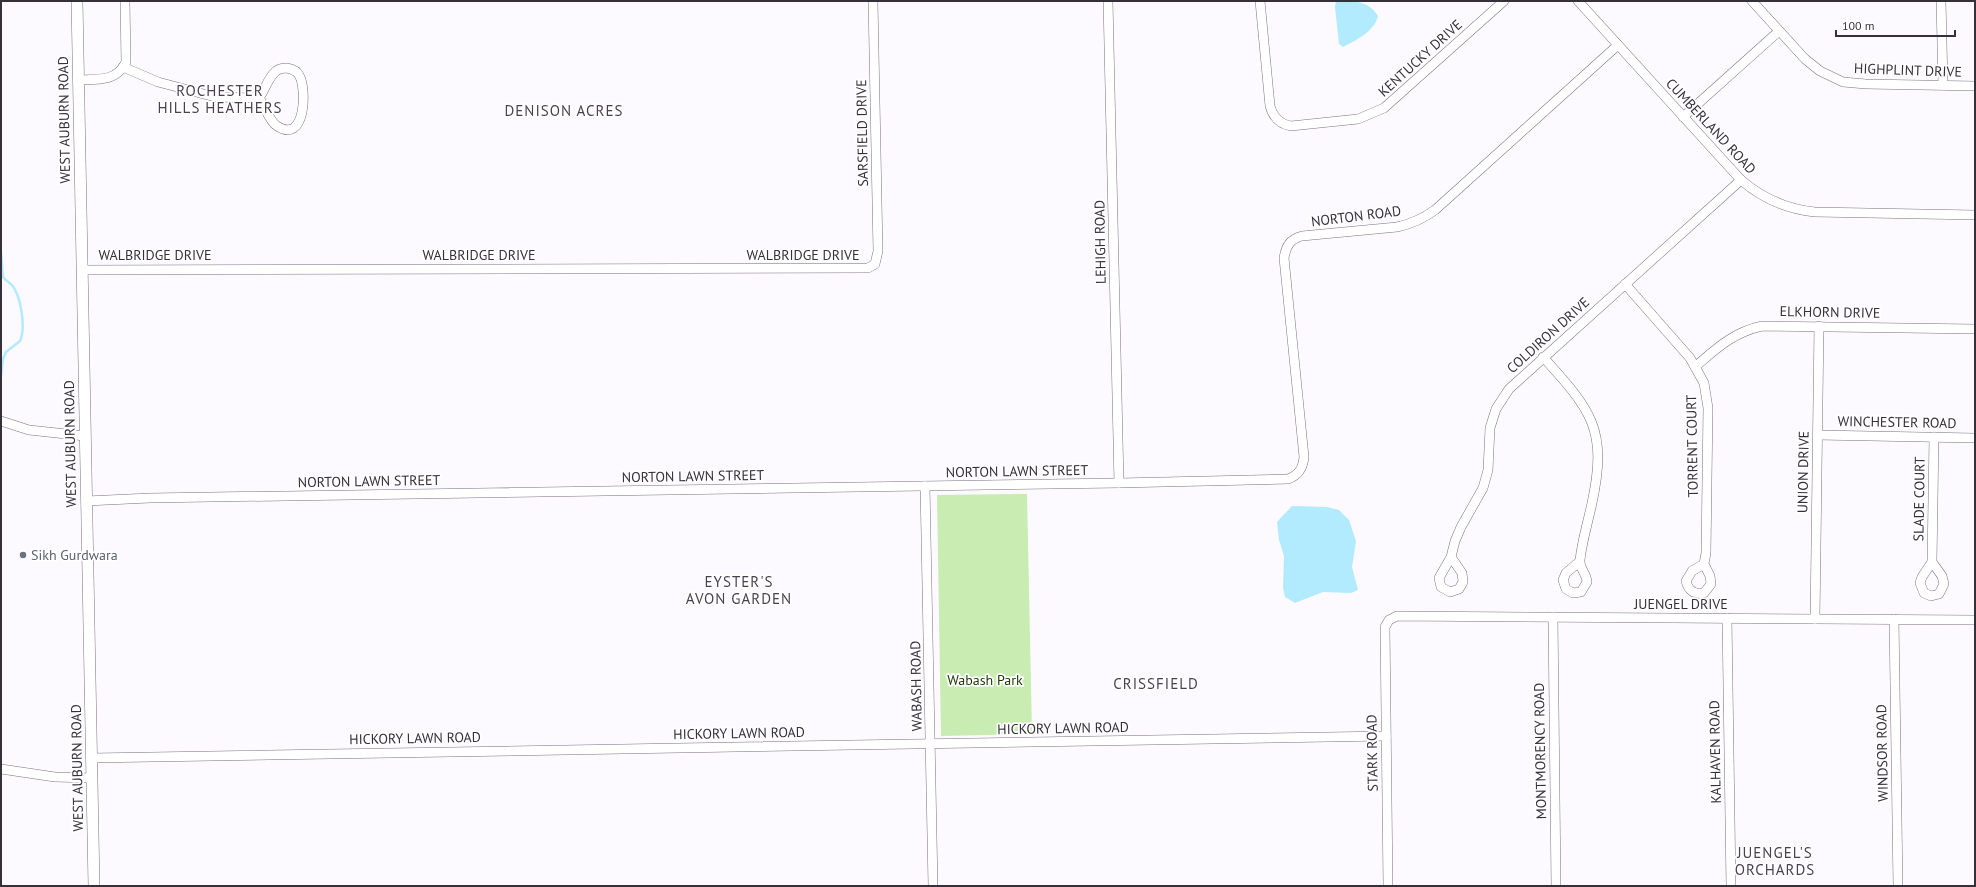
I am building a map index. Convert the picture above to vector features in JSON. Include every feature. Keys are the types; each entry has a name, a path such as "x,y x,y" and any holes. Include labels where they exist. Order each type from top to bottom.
{"main road":[{"name":"WEST AUBURN ROAD","path":"77,1 94,886"}],"street":[{"path":"78,80 111,77 120,72 124,67 126,62 125,1"},
{"name":"SARSFIELD DRIVE","path":"873,1 878,251 875,264"},
{"name":"LEHIGH ROAD","path":"1108,1 1119,483"},
{"name":"KENTUCKY DRIVE","path":"1260,1 1270,106 1275,118 1282,124 1291,126 1358,119 1384,108 1504,1"},
{"name":"CUMBERLAND ROAD","path":"1578,1 1740,180 1751,189 1772,201 1804,211 1975,215"},
{"name":"HIGHPLINT DRIVE","path":"1752,1 1812,65 1831,77 1843,82 1866,84 1975,86"},
{"path":"1941,1 1943,85"},
{"path":"1683,117 1779,31"},
{"name":"NORTON ROAD","path":"1299,473 1304,457 1284,258 1289,244 1296,238 1302,236 1403,226 1431,213 1618,45"},
{"path":"124,67 158,82 215,97 260,98"},
{"path":"283,68 297,72 302,80 302,116 300,122 287,130 277,127 260,98 274,73 283,68"},
{"name":"COLDIRON DRIVE","path":"1451,557 1458,533 1483,488 1488,470 1490,428 1496,409 1509,390 1543,357 1740,180"},
{"name":"WALBRIDGE DRIVE","path":"82,270 856,270 868,268 875,264"},
{"name":"TORRENT COURT","path":"1625,284 1696,366 1704,384 1708,408 1706,552 1704,564"},
{"name":"ELKHORN DRIVE","path":"1696,366 1725,342 1743,331 1769,325 1975,329"},
{"name":"UNION DRIVE","path":"1815,619 1819,326"},
{"path":"1543,357 1574,391 1590,415 1596,430 1598,468 1595,489 1579,562"},
{"path":"1,421 29,430 85,436"},
{"name":"WINCHESTER ROAD","path":"1818,435 1975,438"},
{"name":"SLADE COURT","path":"1932,562 1934,437"},
{"name":"NORTON LAWN STREET","path":"86,501 166,498 1119,483 1288,479 1299,473"},
{"name":"WABASH ROAD","path":"925,486 933,886"},
{"name":"JUENGEL DRIVE","path":"1389,620 1397,616 1975,620"},
{"name":"MONTMORENCY ROAD","path":"1552,617 1556,886"},
{"name":"KALHAVEN ROAD","path":"1727,618 1731,886"},
{"name":"WINDSOR ROAD","path":"1894,619 1898,886"},
{"name":"STARK ROAD","path":"1388,886 1385,627 1389,620"},
{"name":"HICKORY LAWN ROAD","path":"92,758 931,745 1386,736"},
{"path":"1,770 55,778 92,778"}],"green space":[{"name":"Wabash Park","path":"1027,494 1032,734 941,736 937,495"}],"water":[{"path":"1336,1 1360,2 1370,7 1378,16 1373,27 1369,31 1343,47 1339,44 1335,7"},
{"path":"1292,506 1327,507 1339,510 1349,520 1356,541 1352,567 1358,590 1351,593 1323,592 1295,603 1285,597 1283,588 1284,556 1279,540 1277,522"}],"waterway":[{"path":"1,252 3,277 12,285 18,297 22,312 23,328 20,341 6,352 3,359 1,375"}],"place":[{"name":"Sikh Gurdwara","path":"23,555"}],"district":[{"name":"ROCHESTER HILLS HEATHERS","path":"220,98"},
{"name":"DENISON ACRES","path":"564,110"},
{"name":"EYSTER'S AVON GARDEN","path":"739,590"},
{"name":"CRISSFIELD","path":"1156,683"},
{"name":"JUENGEL'S ORCHARDS","path":"1775,860"}]}
